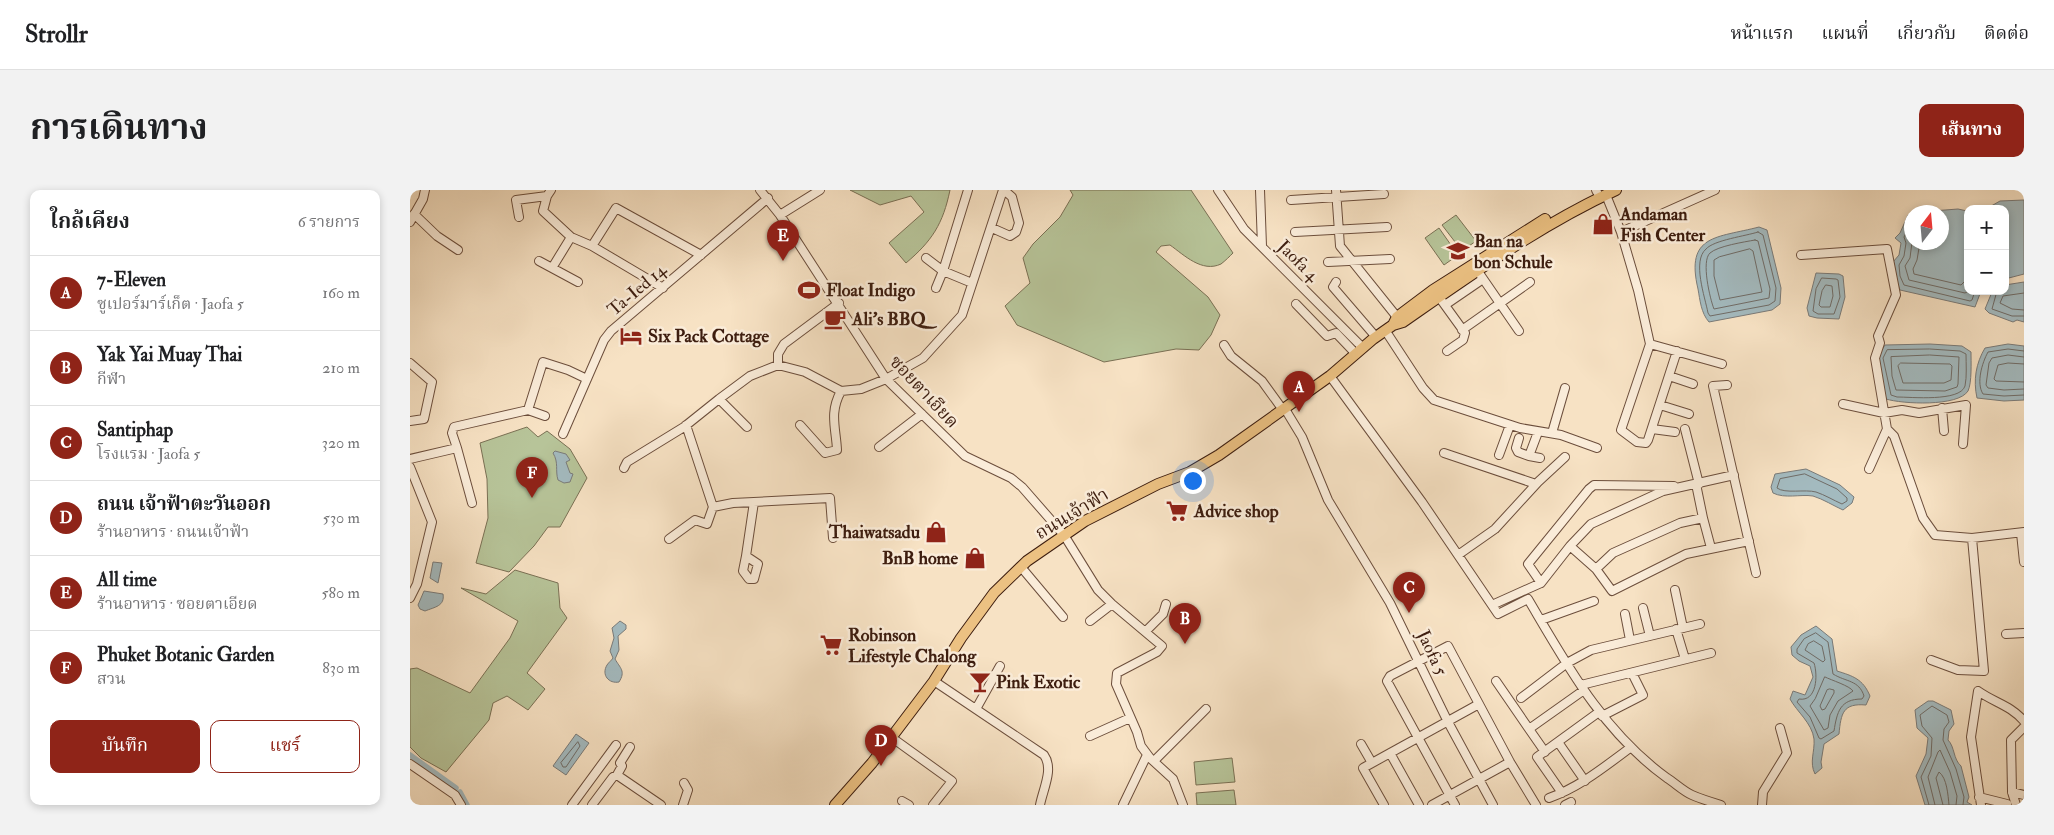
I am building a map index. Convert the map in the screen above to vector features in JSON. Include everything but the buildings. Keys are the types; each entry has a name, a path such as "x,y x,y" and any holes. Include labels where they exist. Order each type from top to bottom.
{"main road":[{"name":"ถนนเจ้าฟ้า","path":"835,805 892,737 934,681 961,638 994,593 1020,567 1085,521 1158,484 1190,472 1284,410 1330,376 1432,290 1531,227 1600,192 1616,190"},
{"name":"ถนนเจ้าฟ้า","path":"1388,327 1403,322 1442,301 1548,224 1600,192"}],"street":[{"path":"425,190 423,199 412,218 458,250"},
{"path":"514,190 519,217"},
{"name":"ซอยตาเอียด","path":"760,190 780,215 839,303 886,378 965,456 1011,478 1022,488 1064,535 1098,590 1162,646 1157,652 1117,673 1116,684 1130,718"},
{"path":"780,215 820,190"},
{"path":"936,288 968,190"},
{"path":"624,468 627,462 686,425 750,376 778,365 805,372 841,392 861,389 923,358 962,315 1004,190 1012,197 1019,223 1016,232 1010,236 992,228"},
{"name":"Jaofa 4","path":"1218,190 1244,229 1360,351"},
{"path":"1260,190 1262,246"},
{"path":"1621,232 1715,190"},
{"path":"1600,192 1621,232 1638,290 1650,344 1621,430 1641,443 1648,440 1677,352"},
{"path":"516,200 549,193"},
{"path":"549,193 543,211 571,237 592,246 663,288"},
{"path":"1336,193 1340,246 1352,261 1423,388 1434,400 1510,425 1538,432 1561,434 1596,448"},
{"path":"1291,200 1336,193 1384,194"},
{"name":"Ta-Ied 14","path":"563,434 604,340 611,331 768,198"},
{"path":"592,246 616,208 701,255"},
{"path":"1295,232 1387,227"},
{"path":"552,268 571,237"},
{"path":"1801,255 1888,249 1896,295 1878,336 1880,343 1875,358 1888,429 1894,436 1923,518 1935,536 1972,538 2022,533 2024,562"},
{"path":"926,258 943,271 972,283"},
{"path":"1328,262 1390,259"},
{"path":"539,261 578,282"},
{"path":"1480,275 1520,331"},
{"path":"1336,282 1333,287 1388,327"},
{"path":"1462,330 1530,282"},
{"path":"1442,301 1464,333 1463,340 1447,351"},
{"path":"778,365 778,354 784,344 839,303"},
{"path":"1296,304 1325,334 1328,336 1336,333 1360,351"},
{"path":"1650,344 1722,364"},
{"name":"Jaofa 5","path":"1224,345 1231,356 1262,381 1302,437 1328,500 1390,603 1448,722 1493,805"},
{"path":"528,410 543,362 568,370 587,379"},
{"path":"410,363 432,382 424,419 410,421"},
{"path":"1330,376 1422,502 1498,614 1528,599 1583,688 1601,714 1630,748 1691,795 1721,805"},
{"path":"1669,376 1693,384"},
{"path":"1727,385 1713,386 1756,573"},
{"path":"1552,433 1565,388"},
{"path":"800,425 825,453 837,450 833,414 836,400 841,392"},
{"path":"718,399 747,427"},
{"path":"1843,404 1884,413 1902,410 1919,413 1966,405 1963,444"},
{"path":"1660,405 1689,414"},
{"path":"1942,408 1944,431"},
{"path":"472,503 452,432 454,428 528,410 545,416"},
{"path":"879,447 922,414"},
{"path":"669,538 695,520 707,524 713,507 686,425"},
{"path":"1499,454 1510,425"},
{"path":"1652,429 1675,432"},
{"path":"1684,429 1698,484 1702,518 1711,548"},
{"path":"1869,469 1888,429"},
{"path":"1529,456 1538,432"},
{"path":"1519,438 1516,448 1518,452 1540,458"},
{"path":"410,459 457,448"},
{"path":"1444,453 1536,484"},
{"path":"1458,555 1495,529 1536,484 1565,457"},
{"path":"410,467 432,522 417,584 410,598"},
{"path":"1492,606 1541,583 1570,546 1591,524 1663,491 1734,475"},
{"path":"1541,583 1528,564 1594,485 1686,486"},
{"path":"713,507 754,502 830,498 833,538"},
{"path":"746,556 754,502"},
{"path":"1596,568 1613,553 1680,523 1702,518"},
{"path":"1931,660 1958,670 1984,671 1972,538"},
{"path":"1570,546 1596,568 1612,591 1686,554 1749,541"},
{"path":"1020,567 1063,617"},
{"path":"1675,590 1685,659"},
{"path":"1540,620 1594,601"},
{"path":"1090,621 1112,604"},
{"path":"1146,631 1164,614 1166,604"},
{"path":"1643,608 1650,636"},
{"path":"1625,614 1630,640"},
{"path":"1521,698 1567,664 1591,650 1700,624"},
{"path":"2006,634 2024,633"},
{"path":"1455,805 1388,681 1390,676 1448,646 1510,762 1536,805"},
{"path":"1529,729 1583,688 1632,673 1711,653"},
{"path":"976,709 1000,666"},
{"path":"1562,793 1537,757 1601,714 1644,695 1632,673"},
{"path":"934,681 1044,755 1049,762 1049,769 1040,805"},
{"path":"1496,681 1545,752"},
{"path":"2007,804 1980,801 1971,736 1978,691 2014,710 2024,721"},
{"path":"1384,805 1363,768 1479,704"},
{"path":"1154,761 1206,709"},
{"path":"1090,736 1130,718 1141,746 1173,779 1183,805"},
{"path":"2016,805 2012,792 2011,740 2024,727"},
{"path":"1762,805 1763,792 1787,753 1780,728"},
{"path":"892,737 952,781 933,805"},
{"path":"1558,742 1585,781"},
{"path":"1361,744 1372,763"},
{"path":"572,805 616,745"},
{"path":"592,805 613,777 617,775 622,766 620,763 621,758 630,747"},
{"path":"1549,798 1585,781 1630,748"},
{"path":"1390,753 1419,805"},
{"path":"1123,805 1148,755"},
{"path":"1432,805 1510,762"},
{"path":"410,764 455,795 461,805"},
{"path":"617,775 661,805"},
{"path":"683,805 688,790 684,783"},
{"path":"2012,792 2024,795"}],"green space":[{"path":"850,190 950,190 944,213 935,231 923,247 906,263 889,243 924,212 911,196 880,205"},
{"path":"1070,190 1191,190 1233,253 1221,264 1207,266 1194,262 1170,245 1161,246 1156,252 1208,297 1220,315 1211,335 1199,350 1176,349 1104,362 1017,325 1005,306 1030,283 1023,258 1033,244 1060,217 1073,195"},
{"path":"1456,215 1476,241 1462,251 1442,225"},
{"path":"1439,228 1458,255 1444,265 1425,238"},
{"path":"527,427 538,437 547,431 570,449 587,478 560,527 548,527 534,546 509,572 476,563 488,518 487,479 480,443"},
{"path":"515,570 558,583 560,608 567,618 527,673 545,689 528,710 507,696 493,703 489,720 446,772 421,758 410,747 410,669 417,668 470,693 510,638 518,621 461,588 486,594"},
{"path":"1232,758 1235,782 1196,785 1194,762"},
{"path":"1234,790 1236,805 1197,805 1196,793"}],"water":[{"path":"2024,200 2024,274 2009,278 2009,205 1993,205 2000,201"},
{"path":"1949,210 1964,210 1964,295 1980,295 1975,307 1900,290 1895,277 1893,262 1899,255 1901,243 1895,238 1900,233 1904,224 1904,250 1949,250"},
{"path":"1759,227 1767,230 1781,288 1780,304 1772,310 1709,322 1701,306 1695,271 1696,258 1701,248 1718,237"},
{"path":"1816,273 1839,274 1843,276 1845,297 1839,319 1809,316 1807,308"},
{"path":"2024,282 2024,322 2017,320 2013,322 1989,313 1985,309 1991,295 2009,295 2009,284"},
{"path":"1930,344 1962,346 1971,352 1971,378 1968,391 1953,400 1942,402 1916,403 1886,399 1878,356 1885,345"},
{"path":"2008,344 2024,346 2024,400 2004,401 1977,398 1976,372 1985,348"},
{"path":"555,451 566,454 570,460 566,462 570,473 573,474 570,482 564,483 558,480 556,460 553,453"},
{"path":"1806,469 1840,485 1854,497 1852,503 1843,510 1813,496 1782,496 1773,493 1771,487 1775,474"},
{"path":"433,562 442,563 438,583 430,578"},
{"path":"424,591 443,594 441,604 425,611 420,609 418,605"},
{"path":"620,621 626,625 626,629 618,636 619,650 615,659 622,670 622,675 619,682 612,682 607,678 605,669 613,658 610,651 614,638 612,628"},
{"path":"1816,626 1832,639 1837,671 1861,682 1870,696 1866,705 1852,706 1842,715 1839,734 1824,744 1822,768 1815,774 1812,765 1813,733 1790,699 1793,691 1805,695 1813,677 1810,666 1792,655 1791,647 1801,635"},
{"path":"1928,701 1933,701 1951,710 1954,724 1949,731 1948,740 1961,766 1969,797 1967,802 1972,805 1925,805 1916,776 1926,754 1928,738 1917,728 1915,710"},
{"path":"576,734 589,743 566,775 553,766"}],"waterway":[{"path":"410,755 456,788"},
{"path":"460,792 467,805"}],"place":[{"name":"Andaman Fish Center","path":"1603,224"},
{"name":"Ban na bon Schule","path":"1458,251"},
{"name":"All time","path":"783,261"},
{"name":"Float Indigo","path":"809,290"},
{"name":"Ali's BBQ","path":"835,319"},
{"name":"Six Pack Cottage","path":"631,336"},
{"name":"7-Eleven","path":"1299,412"},
{"name":"Phuket Botanic Garden","path":"532,498"},
{"name":"Advice shop","path":"1177,511"},
{"name":"Thaiwatsadu","path":"936,532"},
{"name":"BnB home","path":"975,558"},
{"name":"Santiphap","path":"1409,613"},
{"name":"Yak Yai Muay Thai","path":"1185,644"},
{"name":"Robinson Lifestyle Chalong","path":"831,645"},
{"name":"Pink Exotic","path":"980,682"},
{"name":"ถนน เจ้าฟ้าตะวันออก","path":"881,766"}]}
